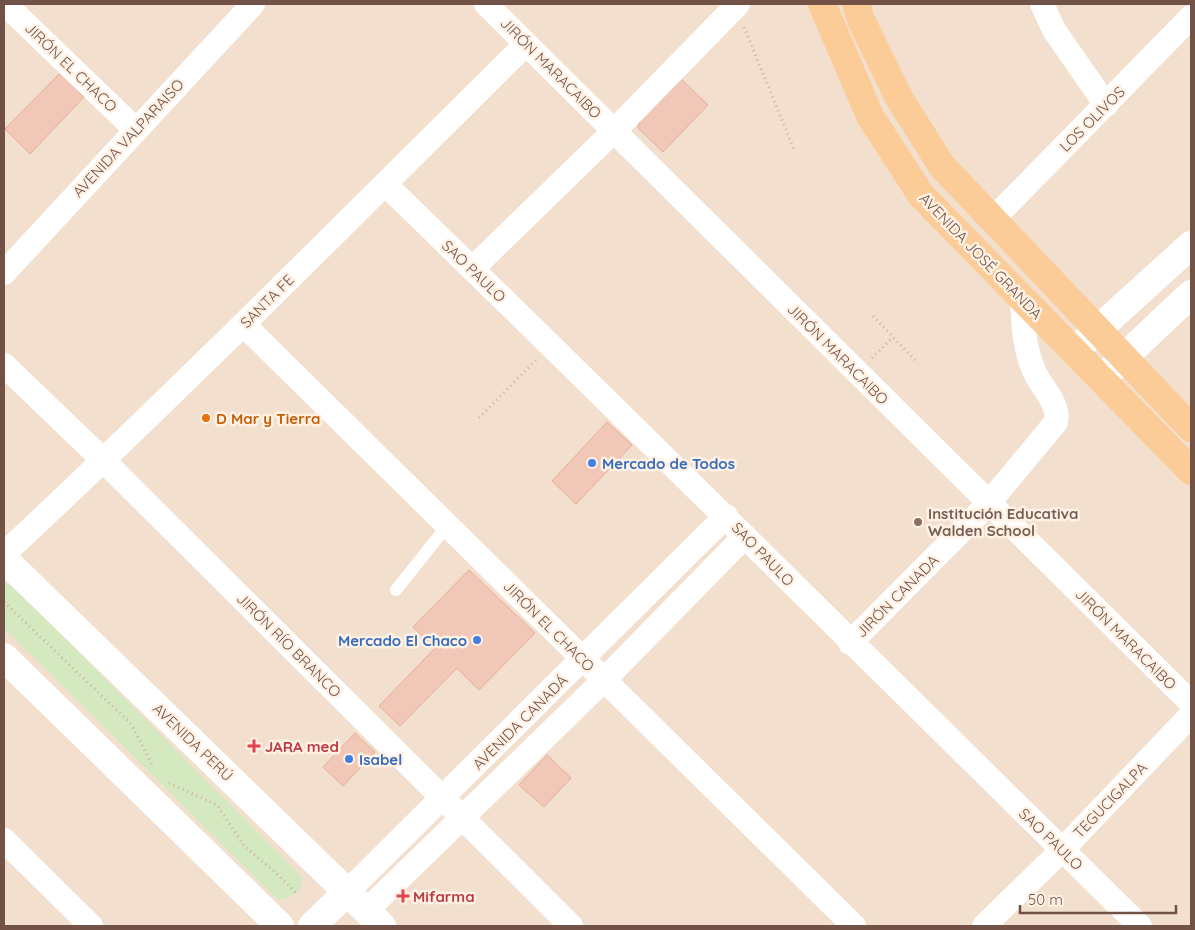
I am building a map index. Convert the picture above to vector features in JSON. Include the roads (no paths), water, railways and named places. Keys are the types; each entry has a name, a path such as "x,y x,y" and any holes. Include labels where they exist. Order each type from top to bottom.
{"main road":[{"name":"AVENIDA JOSÉ GRANDA","path":"822,4 870,116 921,195 1191,472"},
{"path":"856,4 860,20 908,113 942,166 1191,428"},
{"path":"1074,351 1098,332 1191,244"},
{"path":"1101,379 1191,294"},
{"name":"AVENIDA PERÚ","path":"4,559 347,892 366,921"},
{"path":"4,657 280,926"},
{"name":"AVENIDA CANADÁ","path":"312,926 347,892"}],"street":[{"name":"JIRÓN EL CHACO","path":"5,4 136,130"},
{"name":"AVENIDA VALPARAISO","path":"5,269 253,4"},
{"name":"JIRÓN MARACAIBO","path":"486,4 988,504 1191,703"},
{"path":"1042,4 1054,30 1106,106"},
{"path":"472,269 614,130 740,13"},
{"name":"LOS OLIVOS","path":"993,219 1106,106 1191,17"},
{"name":"SANTA FE","path":"4,554 104,461 244,325 526,44"},
{"name":"SAO PAULO","path":"385,184 726,516 850,643 1140,926"},
{"name":"JIRÓN CANADA","path":"850,643 988,504 1052,428 1057,415 1029,359 1022,299"},
{"name":"JIRÓN EL CHACO","path":"244,325 854,926"},
{"name":"JIRÓN RÍO BRANCO","path":"4,365 104,461 571,926"},
{"name":"AVENIDA CANADÁ","path":"347,892 583,660 726,516"},
{"name":"AVENIDA CANADÁ","path":"366,921 463,819 604,680 745,536"},
{"name":"TEGUCIGALPA","path":"984,926 1062,850 1191,715"},
{"path":"4,840 91,926"}],"lane":[{"path":"396,590 448,526"}],"place":[{"name":"D Mar y Tierra","path":"206,418"},
{"name":"Mercado de Todos","path":"592,463"},
{"name":"Institución Educativa Walden School","path":"918,522"},
{"name":"Mercado El Chaco","path":"477,640"},
{"name":"JARA med","path":"254,746"},
{"name":"Isabel","path":"349,759"},
{"name":"Mifarma","path":"403,896"}]}
